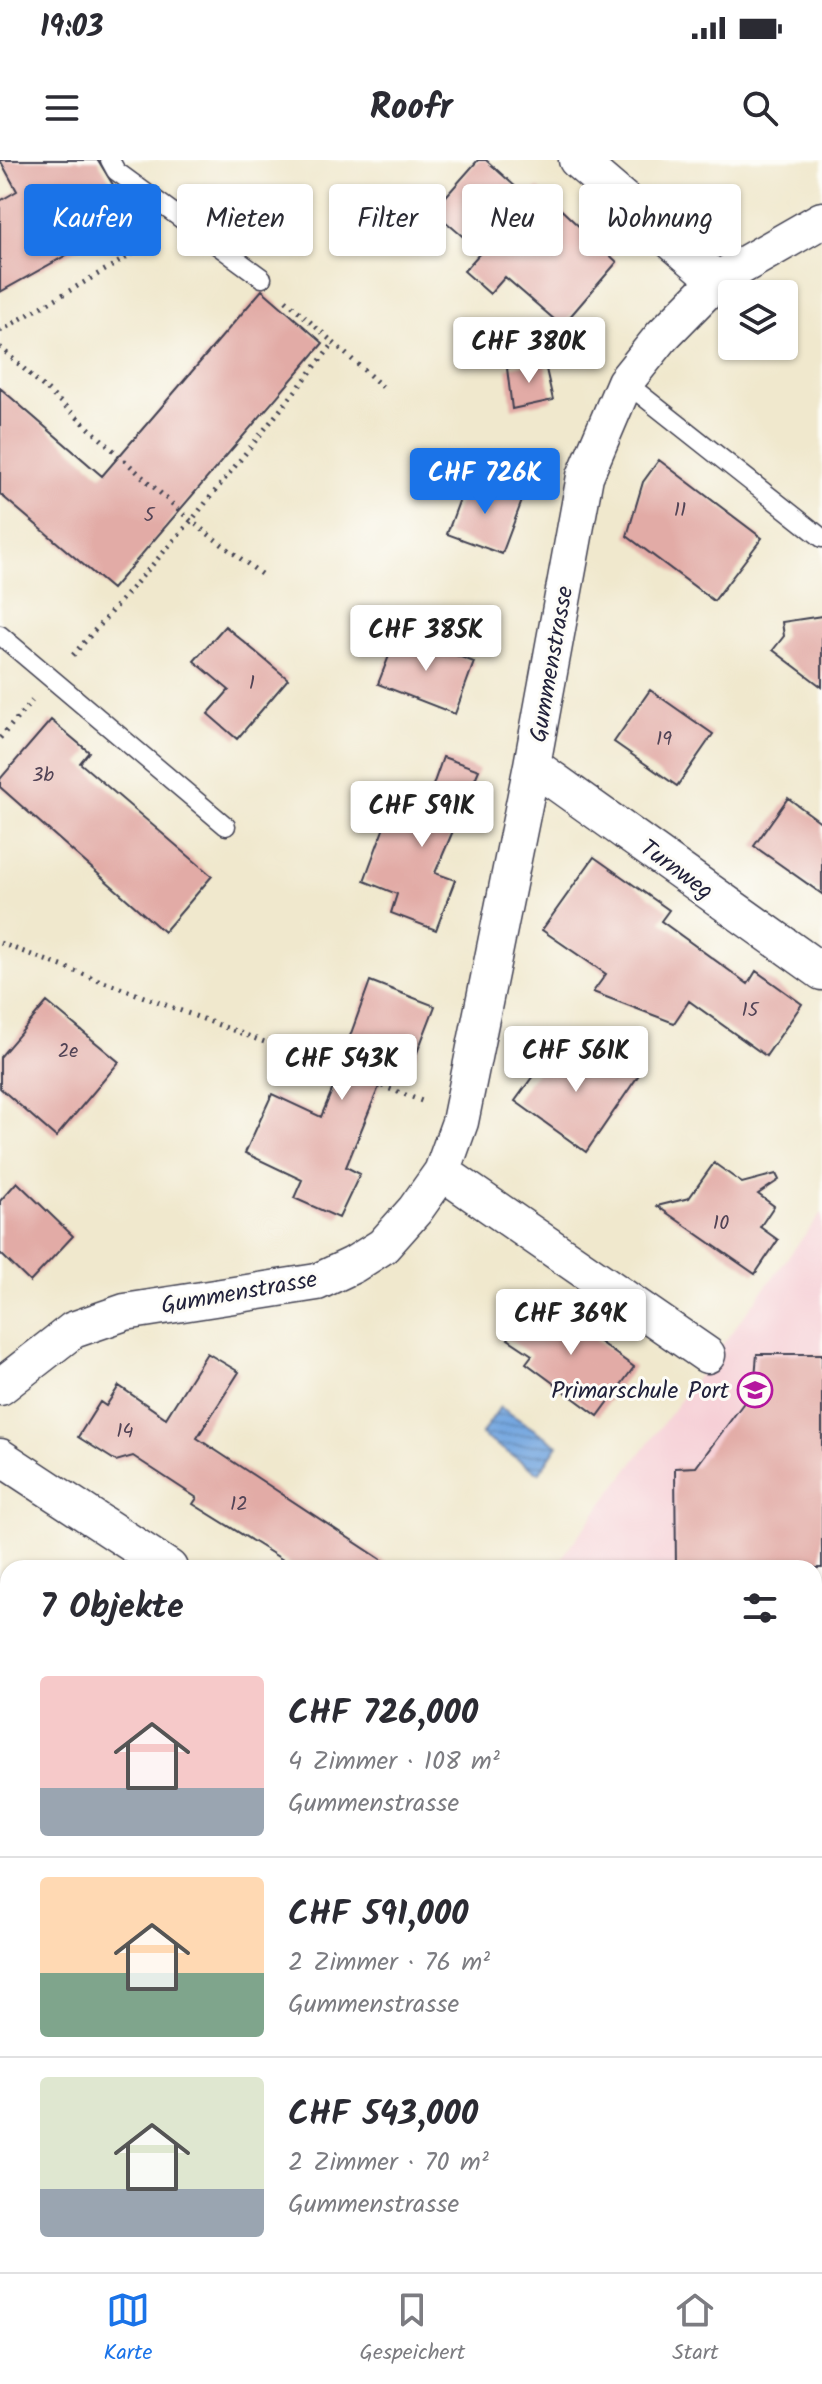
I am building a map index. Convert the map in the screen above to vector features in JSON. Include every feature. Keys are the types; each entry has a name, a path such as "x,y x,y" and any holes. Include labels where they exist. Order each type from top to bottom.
{"street":[{"path":"577,160 717,280"},
{"name":"Gummenstrasse","path":"0,1387 73,1330 125,1312 317,1282 353,1265 383,1246 415,1210 442,1172 460,1122 532,765 585,476 625,382 662,336 717,280 822,220"},
{"name":"Turnweg","path":"532,765 822,972"},
{"path":"442,1172 707,1355"},
{"path":"0,1457 157,1560"}],"lane":[{"path":"110,160 116,171 177,216"},
{"path":"232,256 262,278"},
{"path":"625,382 822,538"},
{"path":"0,635 226,826"}],"path":[{"path":"0,331 177,229"},
{"path":"262,278 386,390"},
{"path":"0,738 191,521 334,343"},
{"path":"0,347 191,521 261,574"},
{"path":"0,943 435,1106"}],"shaded area":[{"name":"Primarschule Port","path":"822,1212 822,1560 560,1560"}],"water":[{"path":"500,1407 558,1445 539,1473 481,1435"}],"building":[{"path":"0,160 98,160 112,184 24,184 24,256 65,256 0,292 0,201 17,191"},
{"path":"478,160 486,160 513,184 462,184 462,236 446,222 446,196"},
{"path":"563,211 579,226 579,256 611,256 617,262 562,326 505,277 490,294 464,271 477,256 563,256"},
{"path":"262,290 323,343 112,589 0,494 0,388 102,476"},
{"path":"544,360 553,400 512,409 507,368"},
{"path":"659,460 762,538 714,601 627,536 643,482"},
{"path":"468,477 523,498 502,554 447,534"},
{"path":"822,616 822,687 773,650 784,636 782,622"},
{"path":"225,626 288,679 237,739 208,714 229,690 194,661"},
{"path":"398,633 474,662 455,714 378,684"},
{"path":"650,690 713,734 677,786 614,742"},
{"path":"51,720 89,752 80,763 212,876 164,932 0,787 0,779"},
{"path":"443,757 479,770 435,873 455,880 436,930 391,913 397,894 364,881 390,811 420,822"},
{"path":"788,798 822,823 822,894 754,846"},
{"path":"594,857 669,910 661,921 748,984 756,971 802,1004 766,1056 689,1001 674,1023 593,992 606,974 542,930"},
{"path":"370,981 435,1006 413,1063 392,1055 346,1167 360,1174 339,1218 294,1198 302,1180 245,1153 272,1094 321,1117 353,1040 349,1039"},
{"path":"47,1002 119,1062 56,1137 0,1088 0,1057"},
{"path":"556,1044 640,1073 586,1152 515,1101"},
{"path":"714,1163 742,1183 776,1174 779,1180 758,1194 774,1206 760,1227 778,1240 755,1274 657,1206 689,1198"},
{"path":"17,1182 73,1236 30,1282 0,1253 0,1201"},
{"path":"539,1298 634,1367 598,1416 526,1363 532,1355 508,1339"},
{"path":"207,1353 239,1372 197,1438 382,1560 283,1560 193,1504 197,1498 133,1456 116,1461 78,1437 100,1402 106,1406 119,1386 166,1418"},
{"path":"757,1354 822,1354 822,1560 676,1560 675,1468 696,1467 754,1389"}],"place":[{"name":"Primarschule Port","path":"755,1390"}]}
